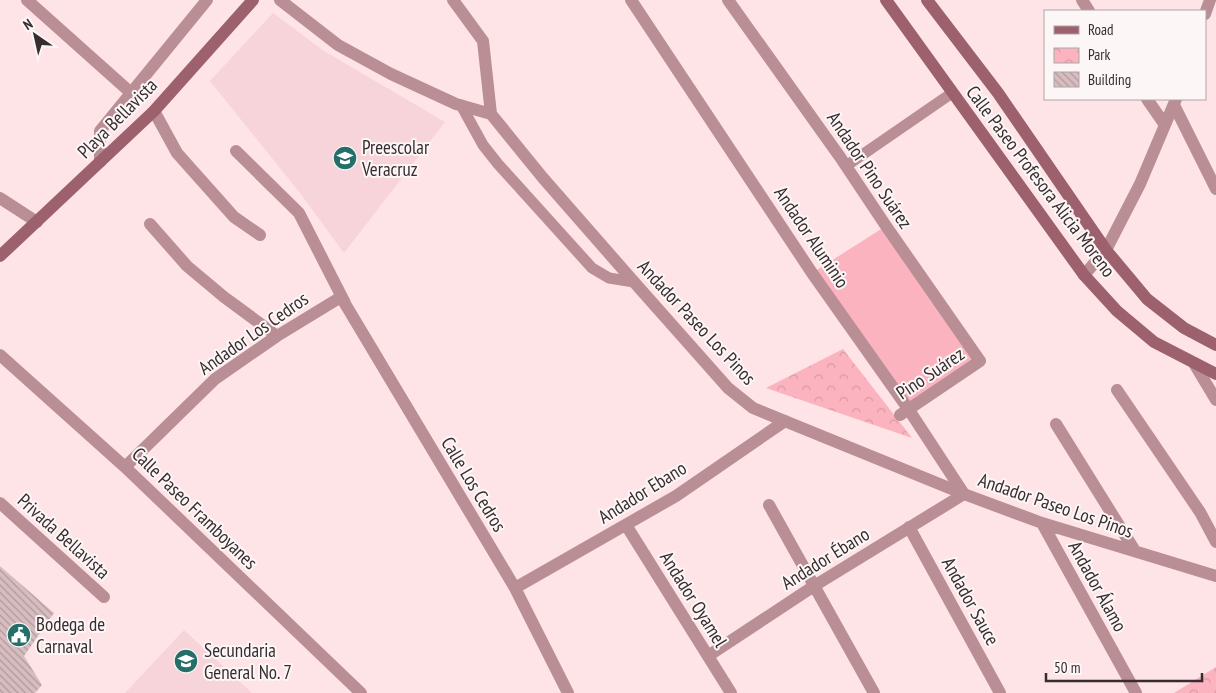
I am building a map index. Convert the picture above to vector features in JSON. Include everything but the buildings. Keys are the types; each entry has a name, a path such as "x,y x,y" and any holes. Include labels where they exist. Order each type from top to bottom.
{"street":[{"path":"27,0 130,92"},
{"path":"100,162 100,131 207,0"},
{"name":"Playa Bellavista","path":"0,256 154,111 253,0"},
{"path":"280,0 338,45 391,74 461,105 491,114 483,40 453,0"},
{"name":"Andador Aluminio","path":"631,0 905,413 964,494"},
{"name":"Andador Pino Suárez","path":"728,0 846,166 980,362"},
{"name":"Calle Paseo Profesora Alicia Moreno","path":"886,0 1084,275 1117,311 1154,342 1216,374"},
{"name":"Calle Paseo Profesora Alicia Moreno","path":"927,0 998,93 1106,250 1147,299 1184,328 1216,345"},
{"path":"1148,100 1165,125"},
{"path":"1084,275 1106,250 1140,184 1175,102"},
{"path":"1175,102 1216,189"},
{"path":"154,111 177,154 234,217 260,235"},
{"name":"Andador Paseo Los Pinos","path":"491,114 543,178 728,388 753,408 964,494 1042,523 1216,576"},
{"name":"Calle Los Cedros","path":"236,151 299,213 343,300 515,588 568,693"},
{"path":"0,198 37,222"},
{"path":"150,224 194,272 277,336"},
{"name":"Andador Los Cedros","path":"125,467 215,379 277,336 343,300"},
{"name":"Calle Paseo Framboyanes","path":"0,355 125,467 361,693"},
{"name":"Pino Suárez","path":"905,413 980,362"},
{"path":"1195,364 1216,400"},
{"path":"1118,390 1200,512 1216,542"},
{"name":"Andador Ebano","path":"515,588 676,496 785,421"},
{"path":"1056,424 1135,551"},
{"name":"Andador Ébano","path":"708,656 814,586 964,494"},
{"name":"Privada Bellavista","path":"0,503 104,597"},
{"path":"769,505 874,693"},
{"name":"Andador Álamo","path":"1042,523 1136,693"},
{"name":"Andador Oyamel","path":"626,526 730,693"},
{"name":"Andador Sauce","path":"909,527 1000,693"}],"lane":[{"path":"846,166 952,93"},
{"path":"461,105 483,145 498,164 592,268 609,278 634,282"}],"shaded area":[{"name":"Preescolar Veracruz","path":"273,13 324,51 445,122 344,253 300,193 210,81"},
{"name":"Secundaria General No. 7","path":"184,630 252,693 125,693"}],"green space":[{"path":"886,226 980,361 909,410 812,273"},
{"path":"843,349 912,438 766,388"},
{"path":"1216,667 1216,693 1174,693"}],"place":[{"name":"Preescolar Veracruz","path":"345,158"},
{"name":"Bodega de Carnaval","path":"19,635"},
{"name":"Secundaria General No. 7","path":"186,661"}]}
